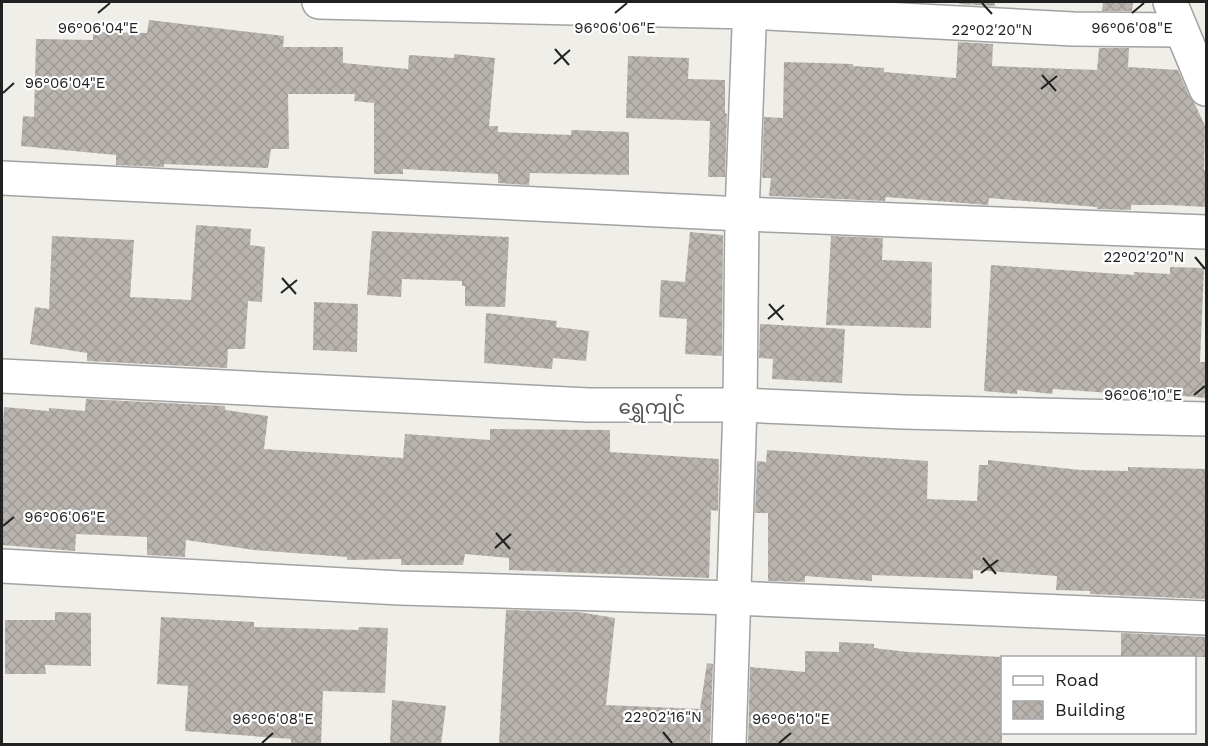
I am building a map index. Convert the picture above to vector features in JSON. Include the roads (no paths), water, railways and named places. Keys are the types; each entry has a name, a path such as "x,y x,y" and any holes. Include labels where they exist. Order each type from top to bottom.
{"street":[{"path":"319,2 749,7 1073,28 1175,16 1206,89"},
{"path":"729,744 749,7"},
{"path":"2,178 742,214 1206,232"},
{"path":"2,376 588,405 740,405 904,412 1206,419"},
{"path":"2,566 400,588 734,598 1206,618"}],"district":[{"name":"ရွှေကျင်","path":"652,407"}]}
